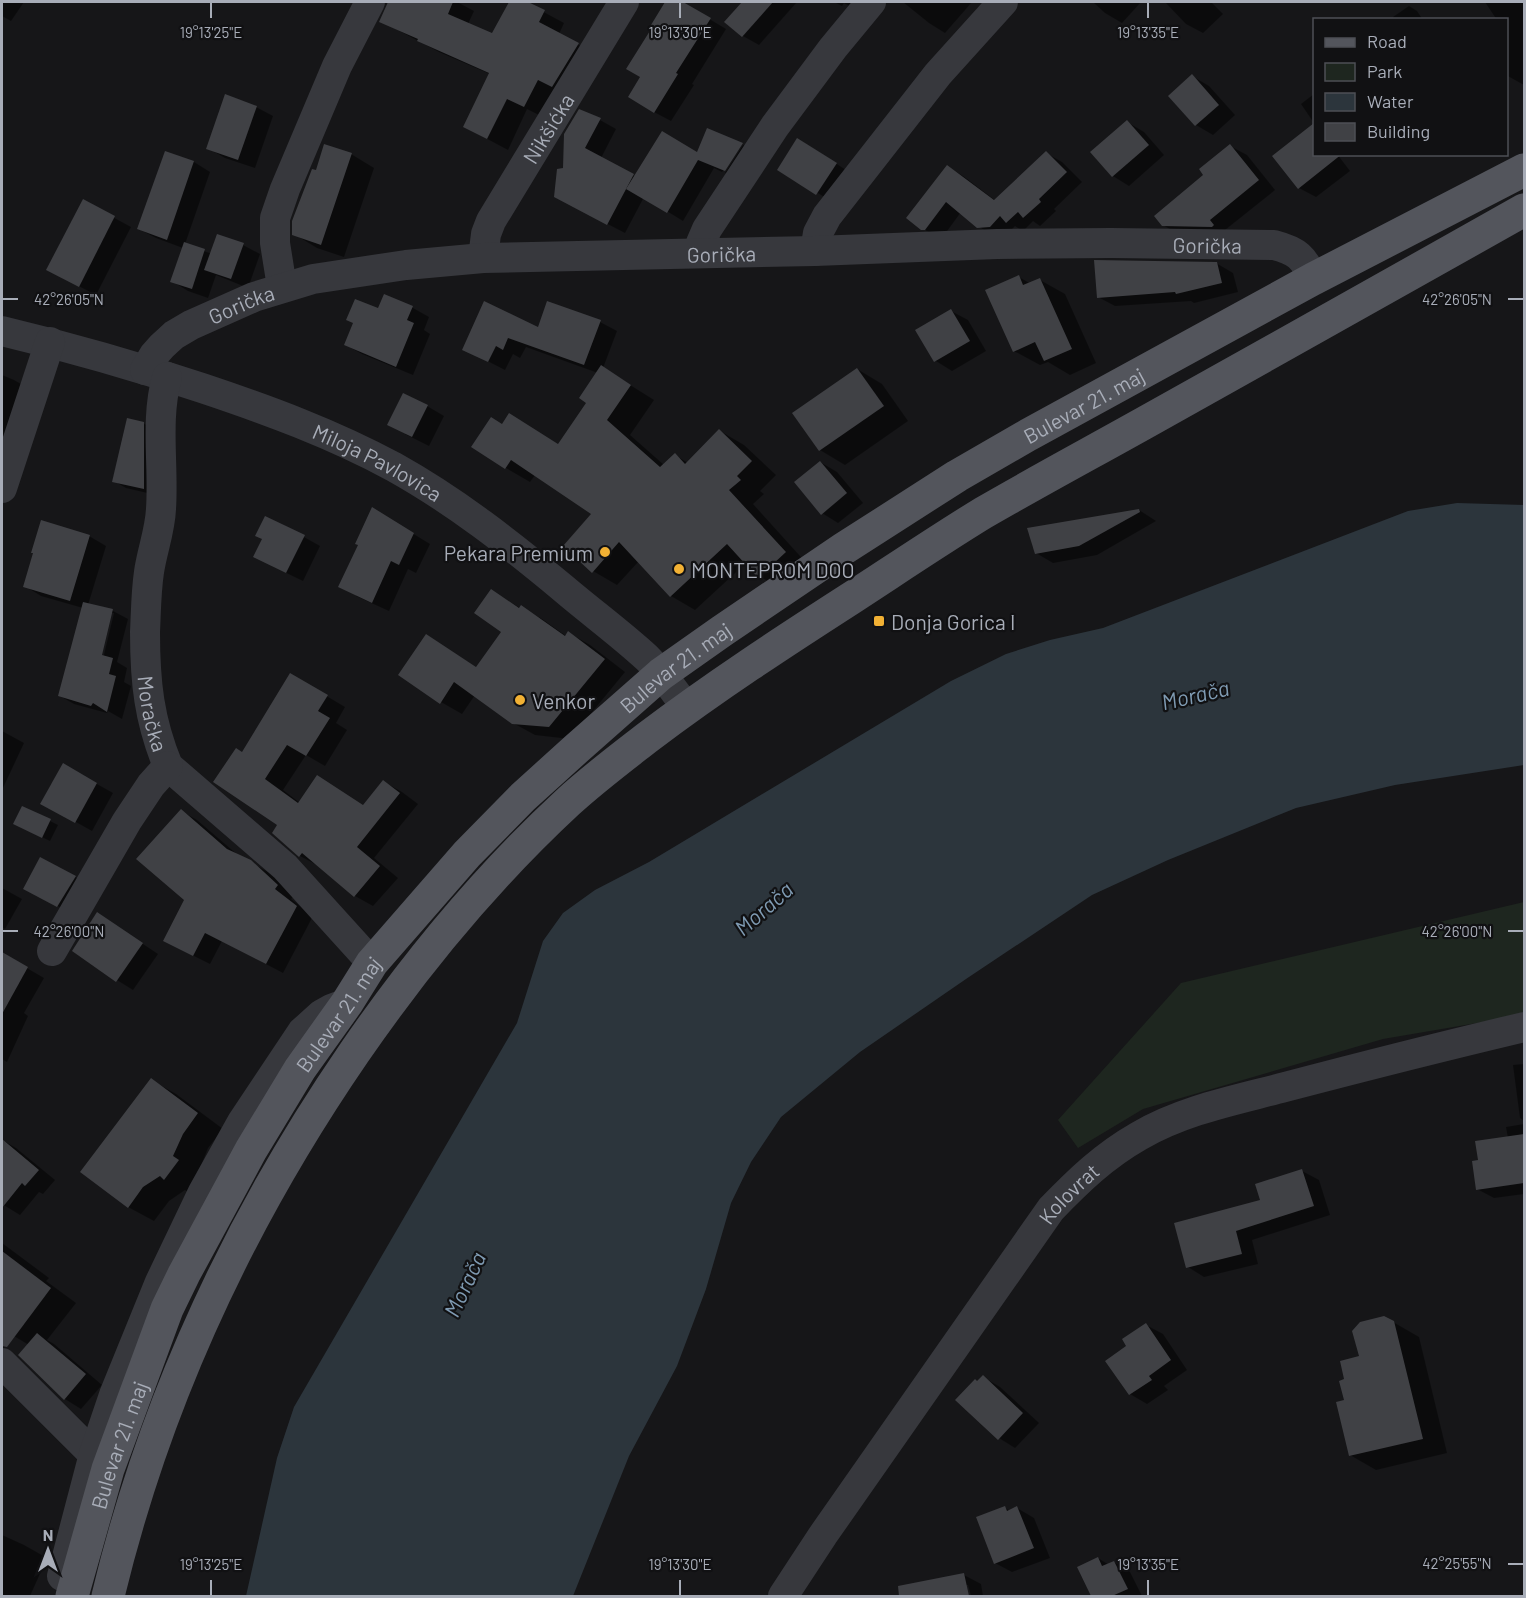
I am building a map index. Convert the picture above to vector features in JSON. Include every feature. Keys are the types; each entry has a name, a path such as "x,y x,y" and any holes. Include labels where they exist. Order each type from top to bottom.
{"main road":[{"name":"Bulevar 21. maj","path":"72,1596 101,1461 152,1349 167,1309 251,1150 300,1069 372,963 500,820 546,775 661,675 843,549 957,476 1313,279 1524,170"},
{"name":"Bulevar 21. maj","path":"108,1596 144,1470 174,1389 223,1276 249,1223 293,1145 378,1018 432,948 494,877 566,804 600,774 687,708 776,646 982,514 1524,210"},
{"path":"1028,435 1051,476"}],"street":[{"path":"282,287 275,243 275,218 337,66 370,2"},
{"name":"Nikšićka","path":"483,258 486,234 491,221 624,2"},
{"path":"700,253 701,243 707,229 775,126 833,48 872,2"},
{"path":"815,251 818,233 826,216 938,74 1003,2"},
{"name":"Gorička","path":"156,374 154,356 174,335 191,325 282,287 313,279 382,268 483,258 815,251 997,244 1274,245 1287,248 1299,256 1307,264 1313,279"},
{"name":"Miloja Pavlovica","path":"2,331 50,342 258,407 364,452 424,485 456,505 528,559 648,659 687,708"},
{"path":"2,488 50,342"},
{"name":"Moračka","path":"156,374 161,408 161,511 146,595 145,655 151,715 168,766 285,867 372,963"},
{"path":"52,951 127,821 151,785 168,766"},
{"name":"Kolovrat","path":"783,1596 823,1535 1051,1209 1081,1178 1109,1155 1140,1135 1168,1121 1207,1107 1524,1027"},
{"path":"2,1363 101,1461 57,1596"}],"green space":[{"path":"1524,902 1524,1015 1383,1039 1143,1109 1078,1148 1058,1120 1181,983"}],"water":[{"name":"Morača","path":"1457,503 1524,505 1524,765 1395,785 1296,808 1168,860 1092,895 860,1052 781,1117 751,1162 731,1203 706,1289 677,1366 629,1456 573,1596 246,1596 277,1458 294,1407 517,1023 543,941 563,913 595,890 649,862 951,681 1006,654 1050,640 1103,628 1408,511"}],"building":[{"path":"388,2 453,2 448,14 492,33 509,2 528,2 545,10 539,22 579,43 552,87 538,80 524,107 507,99 487,139 463,127 489,73 379,22"},
{"path":"665,2 683,2 711,18 654,113 628,97 640,77 626,69"},
{"path":"742,2 773,2 742,37 724,22"},
{"path":"1192,74 1219,105 1195,126 1168,96"},
{"path":"225,94 257,106 238,160 206,149"},
{"path":"579,109 601,118 585,148 634,174 607,225 554,197 557,169 563,168 564,134"},
{"path":"1127,120 1149,145 1112,177 1090,152"},
{"path":"1313,124 1313,156 1339,156 1298,189 1272,156"},
{"path":"707,128 743,143 725,171 698,160 667,213 626,189 662,131 697,152"},
{"path":"797,138 837,163 816,195 777,170"},
{"path":"324,144 352,153 321,245 292,235 292,221 312,169 316,170"},
{"path":"1230,144 1259,180 1210,220 1214,225 1212,227 1162,226 1154,216 1203,175 1199,169"},
{"path":"165,151 194,161 167,240 137,229"},
{"path":"1046,151 1067,172 1039,199 1041,202 1023,218 1018,212 1006,223 1000,216 990,227 977,228 946,202 925,230 921,230 906,218 947,165 994,200"},
{"path":"83,199 115,216 79,287 46,270"},
{"path":"217,234 244,243 231,279 204,270"},
{"path":"184,242 205,249 192,289 170,282"},
{"path":"1094,260 1217,262 1222,283 1176,294 1175,292 1097,298"},
{"path":"1019,275 1023,285 1040,278 1072,349 1044,361 1035,342 1013,352 985,290"},
{"path":"384,294 413,306 407,320 414,323 396,367 344,345 353,323 346,320 355,299 378,308"},
{"path":"484,301 538,327 547,301 601,320 584,365 508,338 503,350 496,346 488,362 462,350"},
{"path":"951,309 970,341 934,362 915,330"},
{"path":"601,365 631,385 607,420 660,467 675,453 685,464 719,429 752,461 737,476 741,480 729,490 786,552 758,578 727,544 670,597 619,542 592,573 563,546 591,514 511,460 505,469 471,447 491,417 502,424 509,413 558,444 586,403 579,398"},
{"path":"857,368 884,406 819,451 792,413"},
{"path":"403,393 428,405 412,437 387,425"},
{"path":"127,418 144,422 144,489 112,482"},
{"path":"820,461 847,493 821,515 794,482"},
{"path":"372,507 414,533 399,565 391,561 372,603 338,587 358,545 355,544"},
{"path":"1139,509 1140,512 1079,546 1035,554 1027,528"},
{"path":"265,516 305,535 286,573 253,557 262,539 255,536"},
{"path":"41,520 90,535 70,601 23,587"},
{"path":"491,589 519,608 521,605 565,636 568,631 605,659 549,727 512,724 454,682 440,704 398,675 426,634 476,667 501,632 474,613"},
{"path":"83,602 113,609 102,655 113,658 109,674 116,676 107,712 93,703 91,706 58,696"},
{"path":"290,673 328,695 318,711 330,718 306,756 287,745 265,779 298,803 317,775 363,805 383,780 400,793 357,847 380,866 354,897 302,853 299,857 272,833 277,825 213,782 236,748 242,752"},
{"path":"63,763 97,783 75,823 40,804"},
{"path":"22,806 51,819 42,838 13,824"},
{"path":"181,809 227,849 251,860 278,885 275,889 297,906 266,964 205,933 193,956 163,941 184,900 136,859"},
{"path":"40,857 76,876 57,907 23,889"},
{"path":"97,912 143,943 116,982 72,951"},
{"path":"2,952 28,967 2,1014"},
{"path":"151,1078 198,1113 183,1134 173,1156 179,1160 164,1180 160,1176 143,1187 128,1208 80,1172"},
{"path":"1524,1134 1524,1183 1476,1190 1472,1161 1478,1160 1475,1141"},
{"path":"2,1139 39,1170 25,1186 22,1183 2,1208"},
{"path":"1302,1169 1314,1206 1236,1231 1242,1254 1186,1268 1174,1223 1260,1200 1255,1184"},
{"path":"2,1251 51,1288 7,1347 2,1346"},
{"path":"1384,1316 1394,1321 1423,1439 1349,1456 1336,1402 1344,1400 1339,1381 1344,1379 1340,1361 1359,1356 1352,1331 1360,1322"},
{"path":"1146,1323 1171,1360 1149,1376 1152,1380 1129,1395 1105,1361 1126,1346 1122,1339"},
{"path":"37,1333 86,1374 64,1400 18,1355"},
{"path":"983,1375 1023,1413 998,1440 955,1400 975,1379 977,1381"},
{"path":"1005,1506 1007,1511 1017,1506 1034,1548 994,1564 976,1517"},
{"path":"1098,1557 1102,1566 1114,1561 1128,1589 1112,1596 1091,1596 1077,1567"},
{"path":"964,1573 969,1596 899,1596 898,1586"}],"place":[{"name":"Pekara Premium","path":"605,552"},
{"name":"MONTEPROM DOO","path":"679,569"},
{"name":"Donja Gorica I","path":"879,621"},
{"name":"Venkor","path":"520,700"}]}
